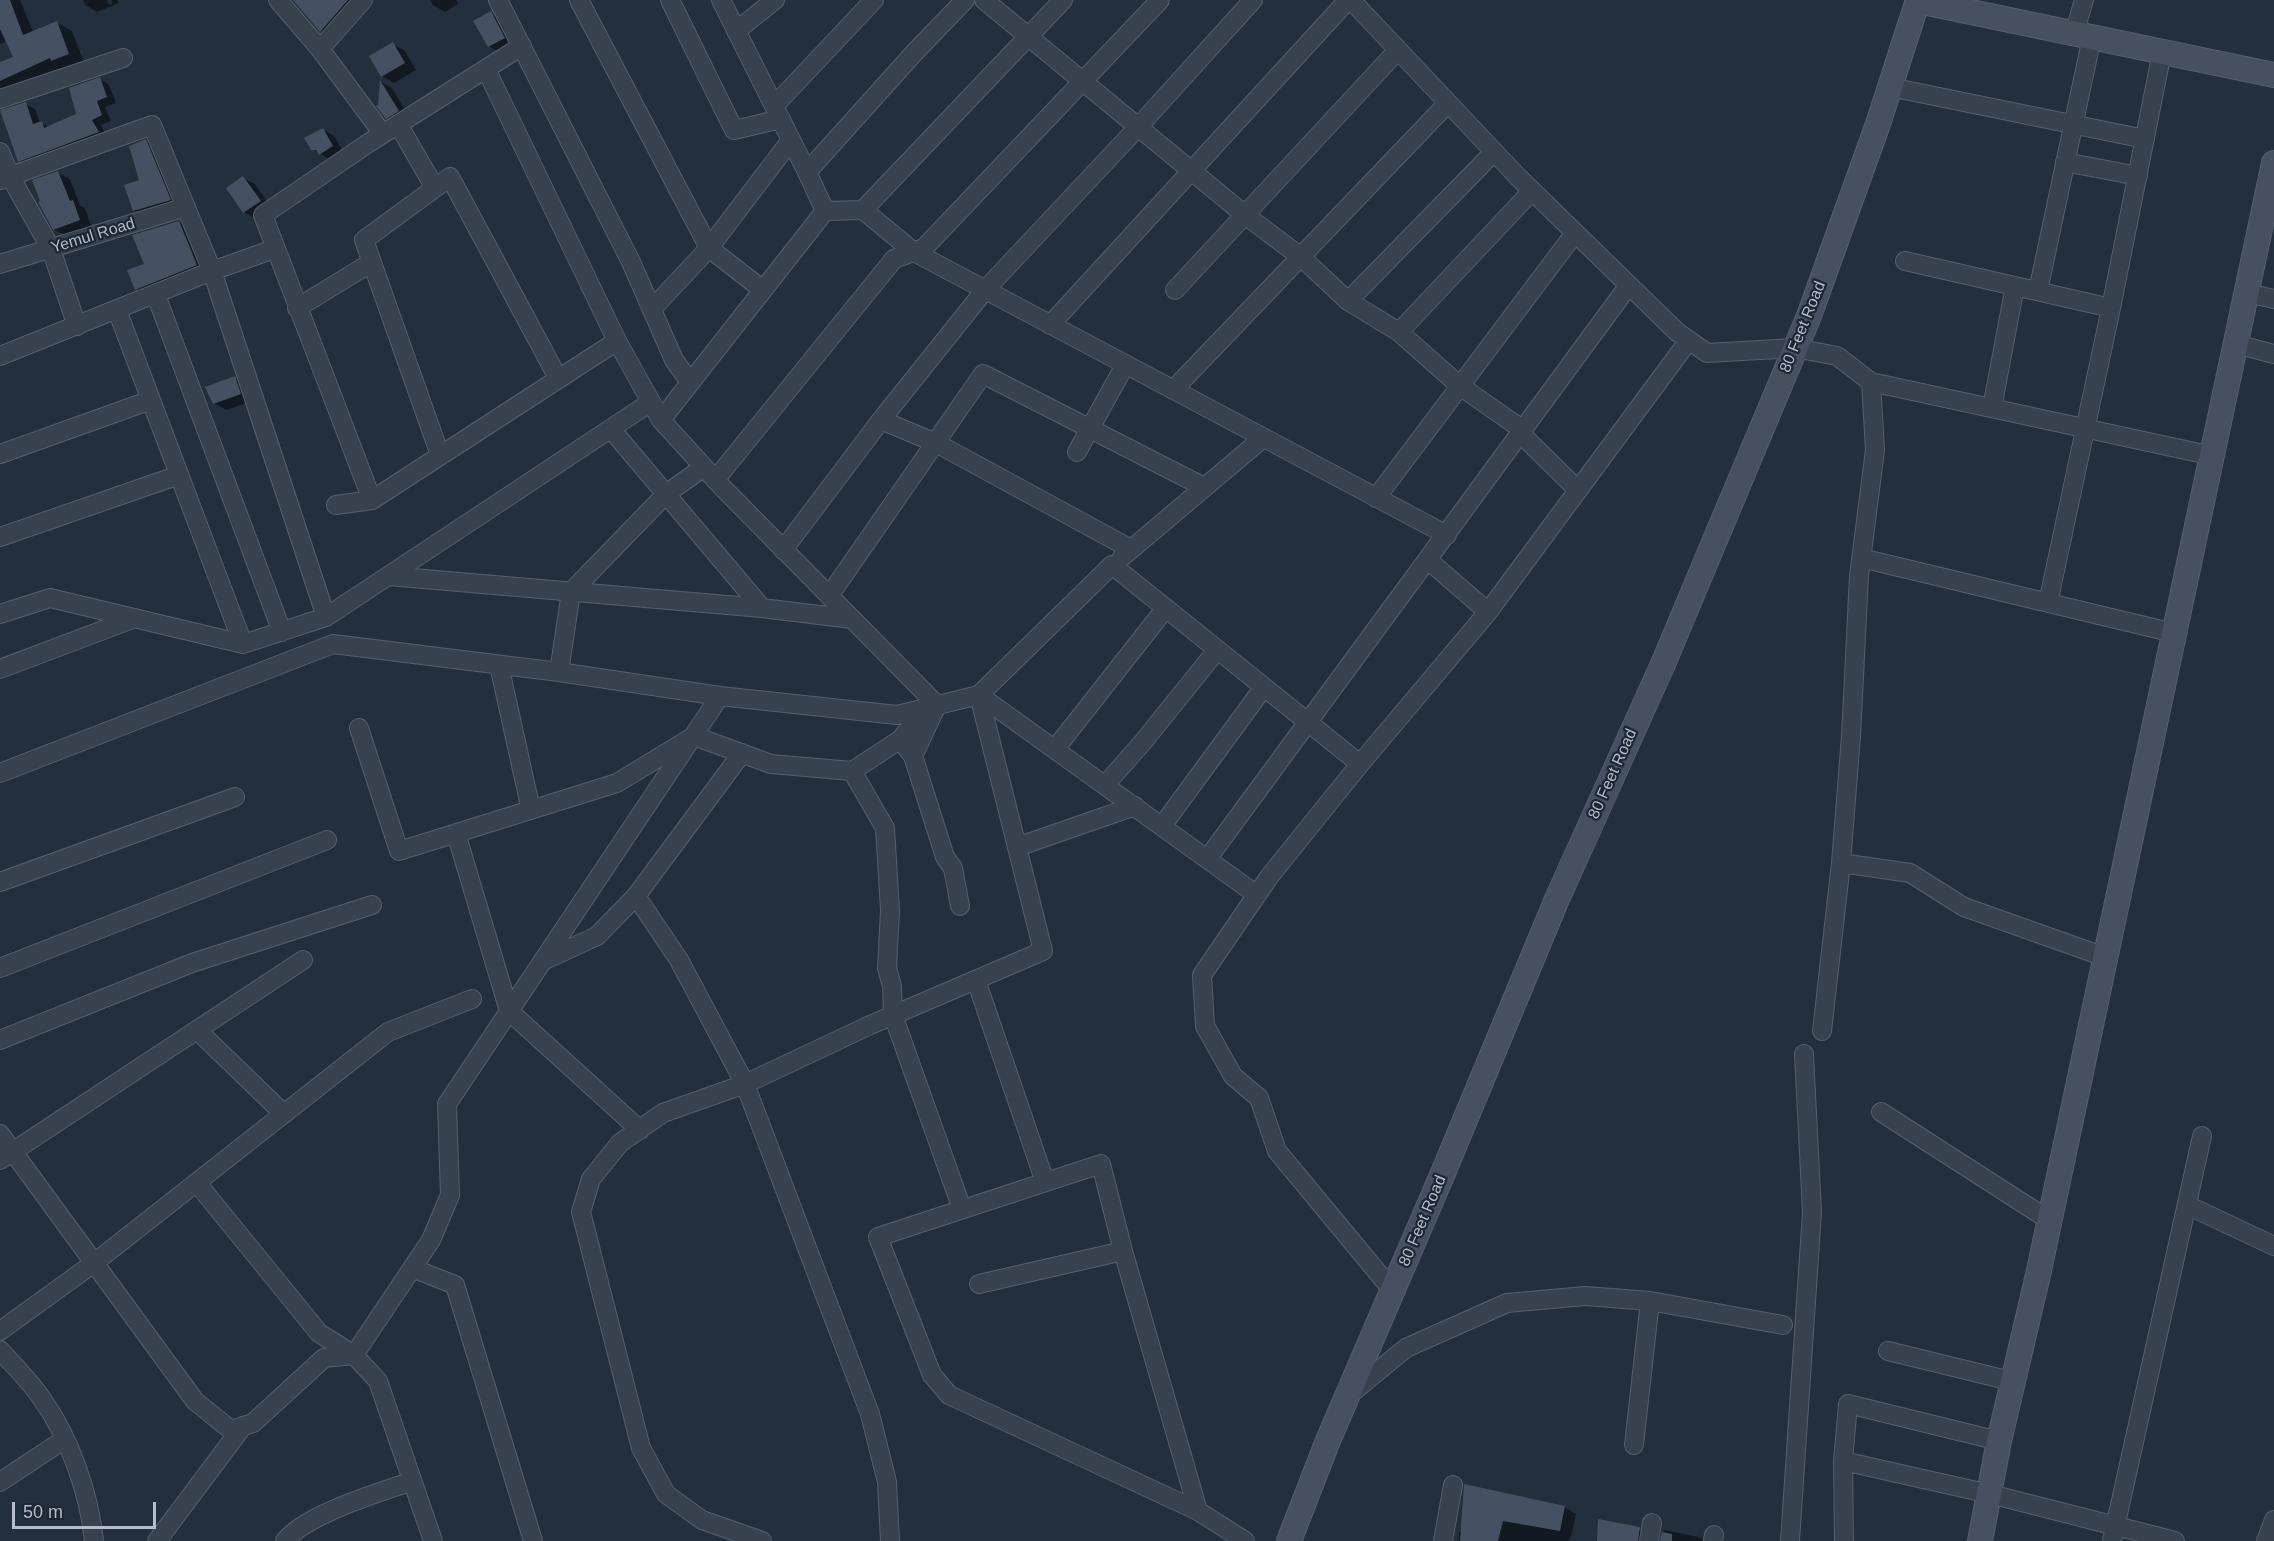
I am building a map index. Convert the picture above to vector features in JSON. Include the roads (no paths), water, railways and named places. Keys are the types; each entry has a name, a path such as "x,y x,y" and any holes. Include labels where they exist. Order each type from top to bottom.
{"street":[{"path":"278,0 390,129 435,188"},
{"path":"320,49 363,0"},
{"path":"498,0 586,171 674,360 690,382"},
{"path":"579,0 709,248 762,290"},
{"path":"670,0 734,130 778,113 874,0"},
{"path":"721,0 825,212"},
{"path":"736,31 775,0"},
{"path":"807,172 965,0"},
{"path":"984,0 1245,215 1301,256 1348,301 1399,332 1460,386 1523,430"},
{"path":"863,210 1063,0"},
{"path":"559,672 571,592 666,494 710,473 894,259 924,248 1160,0"},
{"path":"783,550 880,420 985,290 1253,0"},
{"path":"1050,325 1349,0 1532,191 1677,332 1707,353 1796,348 1837,356 1871,382 2213,456"},
{"path":"1918,0 2274,75"},
{"name":"80 Feet Road","path":"1289,1541 1557,899 1663,664 1796,348 1890,87 1918,0"},
{"path":"2038,291 2073,124 2083,35 2084,0"},
{"path":"372,500 274,249 263,215 390,129 522,46"},
{"path":"1175,290 1398,50"},
{"path":"2048,603 2111,308 2162,52"},
{"path":"0,99 123,58"},
{"path":"486,69 617,341 661,420 783,550 852,619 930,707"},
{"path":"1890,87 2145,139"},
{"path":"1173,390 1448,103"},
{"path":"5,178 152,125 213,271 326,617"},
{"path":"652,309 709,248 791,140"},
{"path":"0,152 5,178 51,249 77,326"},
{"path":"1348,301 1494,152"},
{"path":"2065,162 2138,176"},
{"path":"1980,1541 1999,1441 2015,1382 2247,293 2265,246 2274,163"},
{"path":"440,455 364,240 450,177 558,378"},
{"path":"1399,332 1532,191"},
{"name":"Yemul Road","path":"0,264 186,207"},
{"path":"661,420 825,212 863,210 914,252 1447,535"},
{"path":"1376,498 1575,233"},
{"path":"0,356 274,249"},
{"path":"1905,261 2111,308"},
{"path":"297,308 372,262"},
{"path":"1208,858 1629,285"},
{"path":"1992,408 2016,286"},
{"path":"2247,293 2274,299"},
{"path":"156,295 282,632"},
{"path":"117,310 243,644"},
{"path":"1393,1291 1277,1151 1259,1098 1233,1076 1205,1026 1202,975 1257,895 1360,765 1488,612 1689,340"},
{"path":"336,505 372,500 617,341"},
{"path":"2236,344 2274,354"},
{"path":"1077,452 1125,365"},
{"path":"829,596 983,374 1204,488"},
{"path":"1822,1031 1841,863 1861,558 1875,450 1871,382"},
{"path":"0,454 151,400"},
{"path":"0,614 50,598 243,644 282,632 326,617 651,402"},
{"path":"880,420 936,443 1131,549"},
{"path":"611,429 762,608"},
{"path":"1523,430 1521,434 1578,490"},
{"path":"0,773 333,644 559,672 720,696 897,715 978,695 1112,565 1263,438"},
{"path":"0,537 179,475"},
{"path":"1861,558 2174,633"},
{"path":"1428,560 1488,612"},
{"path":"1112,565 1360,765"},
{"path":"389,576 762,608 852,619"},
{"path":"1055,749 1165,609"},
{"path":"0,669 135,618"},
{"path":"1105,785 1217,650"},
{"path":"499,665 531,810"},
{"path":"1162,826 1264,687"},
{"path":"978,695 1257,895"},
{"path":"762,1541 702,1520 666,1494 641,1448 581,1212 591,1179 620,1143 663,1113 745,1084 1043,951 978,695"},
{"path":"354,1355 430,1240 450,1194 447,1104 720,696"},
{"path":"694,736 771,764 852,771 901,739 930,707"},
{"path":"913,756 930,707"},
{"path":"359,728 399,850 617,783 694,736"},
{"path":"901,739 913,756 945,857 953,868 960,906"},
{"path":"543,961 597,936 636,897 742,753"},
{"path":"852,771 885,828 890,910 887,968 892,986 893,1016 962,1209"},
{"path":"0,882 235,797"},
{"path":"1017,848 1134,806"},
{"path":"456,833 509,1011 640,1130"},
{"path":"0,968 327,840"},
{"path":"1841,863 1910,873 1964,907 2105,957"},
{"path":"636,897 679,960 745,1084 870,1414 887,1482 890,1541"},
{"path":"0,1040 192,963 372,905"},
{"path":"6,1155 303,960"},
{"path":"976,980 1045,1182"},
{"path":"0,1331 94,1263 388,1032 472,999"},
{"path":"197,1030 285,1114"},
{"path":"1790,1541 1812,1212 1804,1054"},
{"path":"1881,1112 2049,1220"},
{"path":"0,1134 6,1155 94,1263 195,1401 231,1430 253,1423 324,1358 354,1355"},
{"path":"2114,1533 2202,1136"},
{"path":"1198,1511 1123,1251 1101,1164 878,1237 932,1375 949,1395 1198,1511 1245,1541"},
{"path":"196,1183 319,1333 354,1355 378,1381 433,1541"},
{"path":"2187,1206 2274,1246"},
{"path":"979,1284 1123,1251"},
{"path":"412,1268 455,1285 533,1541"},
{"path":"1348,1396 1406,1348 1507,1303 1585,1296 1650,1301 1783,1324"},
{"path":"1634,1445 1650,1301"},
{"path":"0,1350 43,1399 73,1455 91,1513 94,1541"},
{"path":"1888,1351 2015,1382"},
{"path":"1844,1541 1843,1461 1848,1404 1999,1441"},
{"path":"157,1541 175,1520 243,1426"},
{"path":"0,1482 64,1439"},
{"path":"1843,1461 1990,1494 2114,1533 2175,1541"},
{"path":"285,1541 291,1533 335,1509 412,1481"},
{"path":"1443,1541 1453,1485"},
{"path":"2266,1541 2274,1520"}]}
